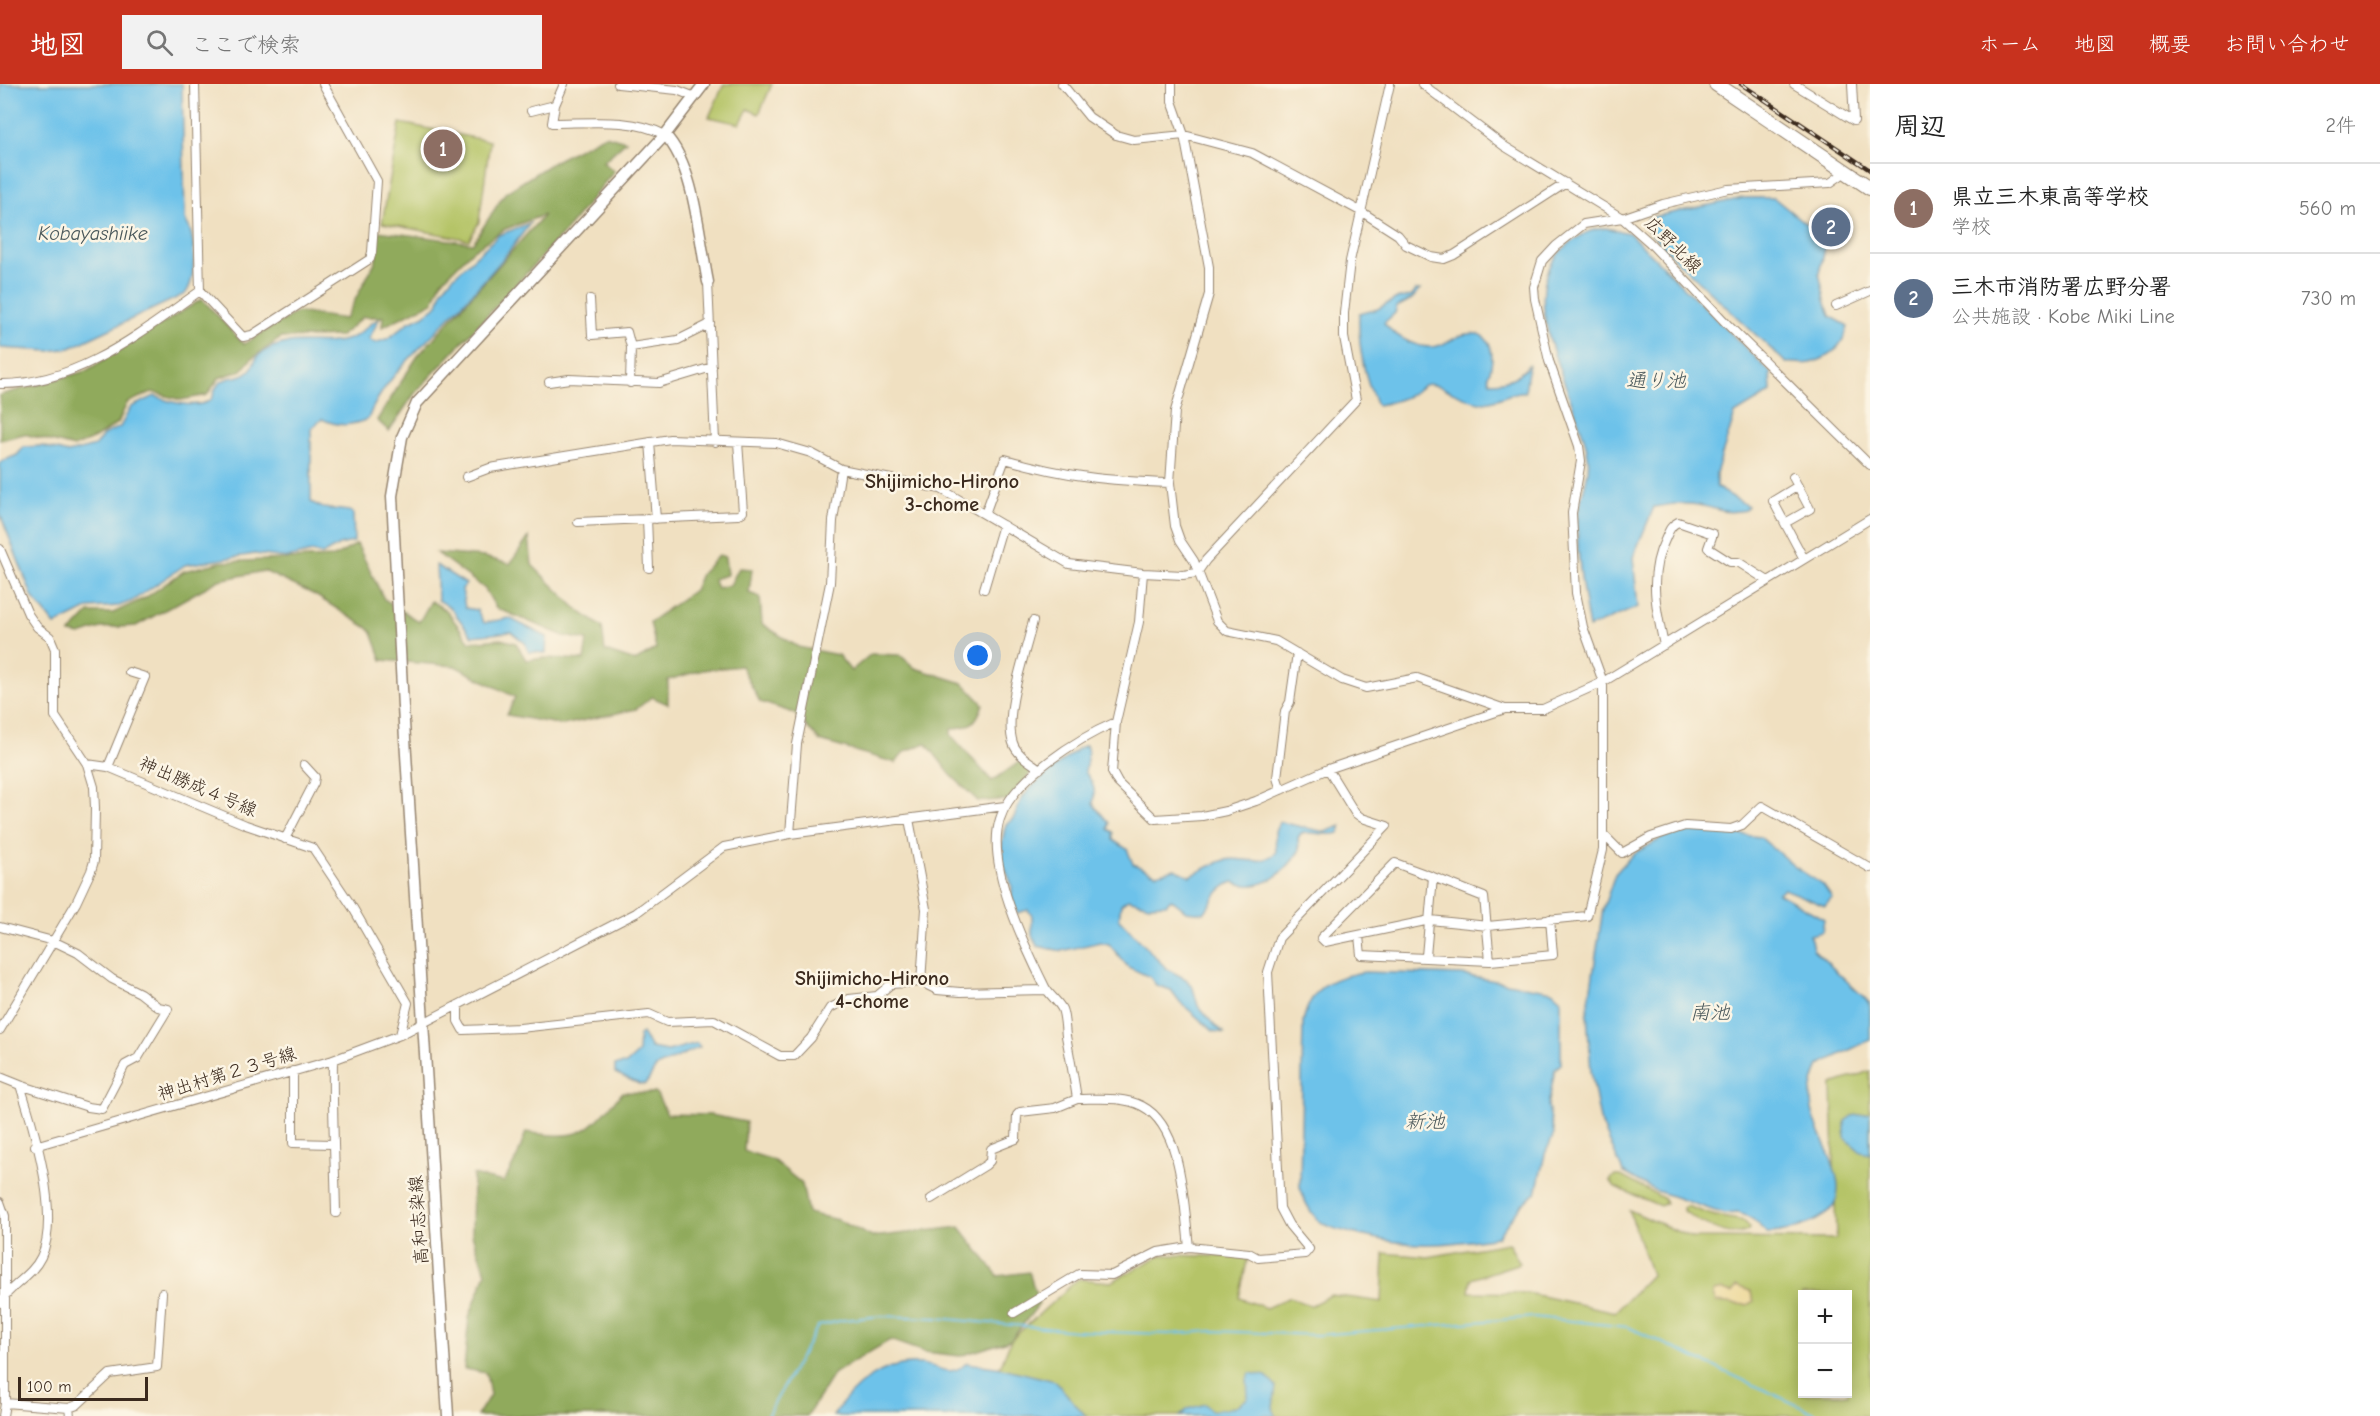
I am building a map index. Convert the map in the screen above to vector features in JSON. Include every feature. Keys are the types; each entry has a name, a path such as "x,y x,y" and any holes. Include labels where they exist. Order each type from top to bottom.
{"main road":[{"path":"1716,84 1870,188"}],"street":[{"path":"195,84 195,174 200,291 243,337 252,335 370,259 377,181 323,84"},
{"path":"564,84 555,105 552,123 632,124 654,129 674,144 686,166 708,282 715,442"},
{"path":"618,84 677,90 695,97"},
{"name":"高和志染線","path":"448,1416 393,496 402,437 417,403 665,135 704,84"},
{"path":"1062,84 1089,117 1116,135 1134,141 1184,135 1263,157 1362,212 1398,235 1406,245 1431,257 1444,259 1566,183"},
{"path":"1172,84 1172,101 1184,135 1209,267 1209,294 1175,411 1170,483 1175,526 1194,561 1217,621 1227,631 1265,638 1297,653 1342,680 1366,688 1418,678 1505,709"},
{"path":"466,477 490,468 670,439 786,446 811,453 841,469 941,489 1069,564 1143,573 1183,575 1197,573 1356,400 1344,338 1344,313 1350,261 1390,84"},
{"name":"広野北線","path":"1422,84 1504,146 1622,218 1649,242 1727,324 1870,465"},
{"path":"1794,84 1854,121 1852,84"},
{"path":"531,111 555,105"},
{"path":"1490,961 1488,926 1485,897 1395,863 1321,938 1325,942 1430,920 1488,926 1587,916 1603,850 1603,682 1583,627 1576,593 1572,513 1581,461 1579,446 1540,330 1534,287 1542,261 1571,231 1584,224 1622,218 1663,204 1728,189 1830,183 1840,176 1843,169"},
{"path":"0,384 38,382 87,365 144,331 200,291"},
{"path":"1836,306 1870,291"},
{"path":"590,299 592,335 627,332 631,347 630,383"},
{"path":"631,347 678,340 710,324"},
{"path":"549,382 569,379 660,383 712,367"},
{"path":"650,442 650,568"},
{"path":"578,522 738,515 743,512 738,442"},
{"path":"984,514 1005,459 1056,473 1125,482 1170,483"},
{"path":"790,834 797,744 830,583 833,520 841,469"},
{"path":"1785,523 1810,509 1793,477"},
{"path":"1798,486 1773,501 1804,559"},
{"path":"1143,573 1138,622 1116,722 1112,772 1118,783 1155,819 1202,816 1226,810 1281,790 1328,769 1505,709 1543,709 1603,682 1870,519"},
{"path":"1664,645 1657,613 1654,575 1656,558 1671,525 1678,522 1713,534 1708,548 1730,562 1738,562 1768,581"},
{"path":"984,589 1003,525"},
{"path":"0,549 28,614 50,637 55,649 55,716 87,764 94,787 94,861 76,903 0,1030"},
{"path":"1034,621 1011,715 1013,743 1020,754 1040,769"},
{"path":"1281,790 1277,778 1285,711 1290,702 1297,653"},
{"path":"108,767 145,676 129,672"},
{"path":"1077,1099 1061,1009 1046,990 1003,890 998,839 999,821 1005,806 1040,769 1067,747 1116,722"},
{"name":"神出勝成４号線","path":"87,764 108,767 285,839 313,848 353,908 408,1003 400,1035"},
{"path":"285,839 314,783 315,777 304,765"},
{"path":"1014,1313 1079,1274 1112,1275 1158,1252 1189,1246 1249,1253 1258,1258 1305,1254 1309,1249 1289,1225 1280,1208 1268,972 1279,938 1387,826 1362,818 1355,813 1328,769"},
{"name":"神出村第２３号線","path":"35,1146 333,1060 400,1035 636,913 724,847 790,834 1005,806"},
{"path":"1604,835 1622,853 1651,837 1685,826 1731,829 1742,825 1762,806 1870,868"},
{"path":"909,819 926,909 921,982"},
{"path":"1426,956 1433,877"},
{"path":"1359,936 1361,955 1426,956 1490,961 1553,955 1550,919"},
{"path":"0,927 52,941 78,954 112,979 140,993 158,1007 168,1010 138,1058 125,1065 102,1109 88,1107 0,1077"},
{"path":"458,1005 458,1021 463,1030 520,1028 649,1014 666,1022 714,1020 780,1056 794,1056 812,1038 830,1008 849,999 877,996 891,984 921,982 937,990 960,992 1046,990"},
{"path":"333,1060 332,1144 335,1160 336,1213"},
{"path":"293,1071 293,1143 332,1144"},
{"path":"0,1302 3,1290 40,1260 45,1246 49,1218 48,1194 20,1085"},
{"path":"931,1199 986,1165 990,1161 991,1149 1016,1139 1017,1115 1020,1112 1055,1108 1077,1099 1125,1101 1140,1105 1153,1113 1172,1147 1178,1167 1189,1246"},
{"path":"0,1202 5,1216 3,1290 5,1403 3,1416"},
{"path":"5,1403 69,1412 110,1374 157,1366 162,1293"}],"green space":[{"path":"724,84 772,84 759,114 748,109 740,124 709,117"},
{"path":"400,123 490,141 479,222 469,240 382,223"},
{"path":"605,135 626,141 603,162 614,171 562,235 415,393 389,431 377,420 417,357 544,215 505,229 472,251 441,282 433,302 382,327 383,317 363,317 341,336 281,338 251,359 242,370 219,378 207,395 181,400 152,392 127,403 118,423 95,438 74,447 24,434 0,440 0,395 86,371 202,299 244,344 297,312 345,319 376,260 378,231 473,243 505,193 555,161"},
{"path":"529,537 532,565 578,610 602,627 605,651 635,661 656,649 650,622 694,590 701,574 719,555 725,557 727,575 713,579 717,588 730,585 739,568 752,569 749,593 760,597 762,624 798,647 838,655 851,671 871,654 900,655 915,668 963,683 983,704 972,723 963,727 951,728 951,735 992,781 1021,761 1032,772 1008,800 978,801 951,775 926,743 904,752 896,763 820,741 794,713 760,702 741,666 702,670 668,680 668,704 652,697 636,709 563,725 507,715 515,697 455,666 382,660 371,630 315,595 264,571 219,580 136,626 101,628 80,635 70,633 89,613 113,613 145,598 184,571 221,562 334,557 357,544 384,599 419,622 431,601 446,610 470,642 500,639 516,643 526,660 545,658 584,660 587,640 564,636 496,608 485,589 437,553 484,557 510,564"},
{"path":"1870,1071 1870,1416 980,1416 1011,1340 1078,1279 1111,1282 1161,1255 1248,1257 1239,1298 1266,1308 1290,1297 1310,1306 1331,1295 1382,1302 1384,1253 1428,1257 1508,1243 1520,1263 1471,1279 1469,1292 1527,1293 1615,1312 1651,1275 1629,1210 1692,1238 1836,1239 1832,1084"},
{"path":"623,1092 656,1093 667,1114 711,1115 746,1122 744,1151 773,1160 802,1184 808,1213 838,1220 872,1237 960,1227 998,1276 1029,1272 1039,1304 1011,1340 960,1356 924,1352 890,1340 834,1373 807,1416 477,1416 490,1395 486,1373 464,1369 469,1317 486,1273 472,1235 473,1175 504,1182 518,1155 526,1132 560,1135 582,1131 600,1117"},
{"path":"1614,1176 1621,1176 1663,1198 1666,1203 1660,1206 1615,1187 1610,1180"},
{"path":"1686,1206 1715,1216 1744,1221 1749,1227 1748,1231 1732,1233 1715,1229 1685,1212 1683,1208"}],"sand":[{"path":"1736,1286 1750,1291 1754,1301 1747,1305 1716,1302 1714,1292 1723,1290 1732,1293"}],"water":[{"name":"Kobayashiike","path":"0,84 182,84 185,220 189,227 194,257 192,278 185,294 70,348 50,351 0,348"},
{"path":"1743,198 1774,198 1827,241 1819,273 1825,300 1830,316 1848,326 1843,340 1824,358 1807,364 1786,363 1677,261 1644,226 1648,218"},
{"path":"530,223 487,277 389,382 368,419 345,425 322,419 311,429 311,502 323,508 353,513 354,542 339,545 322,555 312,552 287,558 255,554 185,565 132,601 119,606 89,608 55,625 33,598 0,514 0,462 17,455 24,447 42,446 68,453 95,446 103,435 120,427 131,407 155,396 189,405 209,401 221,382 245,374 251,369 259,355 281,344 338,342 357,335 379,319 369,339 375,343 389,338 409,322 423,316 438,305 442,290 452,278 499,235"},
{"name":"通り池","path":"1606,228 1629,233 1770,372 1771,392 1735,414 1716,473 1716,487 1748,506 1745,510 1727,512 1685,504 1654,507 1633,557 1638,607 1589,628 1580,571 1577,527 1589,463 1582,432 1552,346 1545,316 1544,289 1551,264 1569,244 1586,233"},
{"path":"1416,290 1420,290 1412,299 1397,307 1395,313 1384,323 1389,329 1410,342 1426,347 1441,345 1467,334 1482,336 1487,341 1492,354 1488,376 1490,382 1512,378 1521,373 1529,364 1525,392 1480,402 1429,384 1404,398 1377,405 1363,361 1359,314 1378,309 1395,299 1412,296"},
{"path":"436,565 466,584 462,589 465,608 477,610 484,623 509,618 547,637 546,653 529,652 525,643 511,632 472,636 450,607 438,600"},
{"path":"1086,745 1088,752 1085,772 1094,787 1093,804 1109,823 1108,829 1113,832 1113,840 1127,849 1133,864 1156,874 1175,869 1190,876 1225,860 1262,860 1276,853 1275,831 1280,822 1325,832 1341,826 1339,833 1334,834 1301,833 1298,838 1299,851 1279,874 1270,880 1253,885 1233,882 1227,885 1219,891 1204,913 1186,911 1171,899 1166,904 1149,905 1128,899 1121,904 1119,919 1167,969 1186,979 1193,988 1198,1006 1215,1026 1225,1033 1213,1031 1180,1002 1171,990 1156,985 1150,977 1128,967 1109,944 1100,942 1062,951 1037,946 1032,935 1032,916 1028,910 1017,913 1011,896 1011,883 1002,859 1006,824 1016,814 1021,800 1033,786 1079,748"},
{"name":"南池","path":"1692,829 1760,837 1795,867 1823,885 1832,898 1825,906 1784,889 1778,893 1824,919 1822,932 1810,935 1813,949 1870,1003 1870,1040 1819,1065 1812,1087 1811,1101 1814,1117 1834,1168 1838,1184 1837,1198 1829,1211 1812,1222 1790,1230 1767,1233 1750,1217 1738,1213 1724,1214 1654,1190 1623,1172 1600,1120 1591,1072 1587,1014 1603,909 1615,874 1633,854 1664,837"},
{"name":"新池","path":"1365,972 1462,975 1552,991 1561,999 1561,1064 1555,1069 1548,1106 1554,1134 1545,1154 1536,1193 1522,1204 1497,1237 1443,1244 1375,1239 1330,1227 1317,1219 1307,1204 1300,1187 1303,1022 1311,1000 1324,985 1342,977"},
{"path":"642,1033 651,1048 668,1051 697,1043 700,1047 656,1067 646,1084 639,1084 615,1073 615,1065 626,1064 638,1053 639,1035"},
{"path":"1870,1113 1870,1154 1861,1152 1845,1138 1845,1121 1852,1116"},
{"path":"967,1363 1002,1368 1055,1381 1086,1416 833,1416 849,1395 881,1371 906,1364 920,1364 949,1371"},
{"path":"1250,1373 1266,1376 1276,1387 1273,1407 1275,1416 1180,1416 1188,1409 1205,1404 1211,1410 1216,1410 1231,1408 1241,1403 1248,1397 1247,1379"}],"waterway":[{"path":"767,1416 818,1326 844,1320 881,1316 937,1318 1076,1331 1168,1334 1213,1331 1318,1335 1534,1317 1628,1327 1821,1416"}],"railway":[{"path":"1741,84 1870,170"}],"place":[{"name":"県立三木東高等学校","path":"443,149"},
{"name":"三木市消防署広野分署","path":"1831,227"}],"district":[{"name":"Shijimicho-Hirono 3-chome","path":"942,492"},
{"name":"Shijimicho-Hirono 4-chome","path":"872,990"}]}
